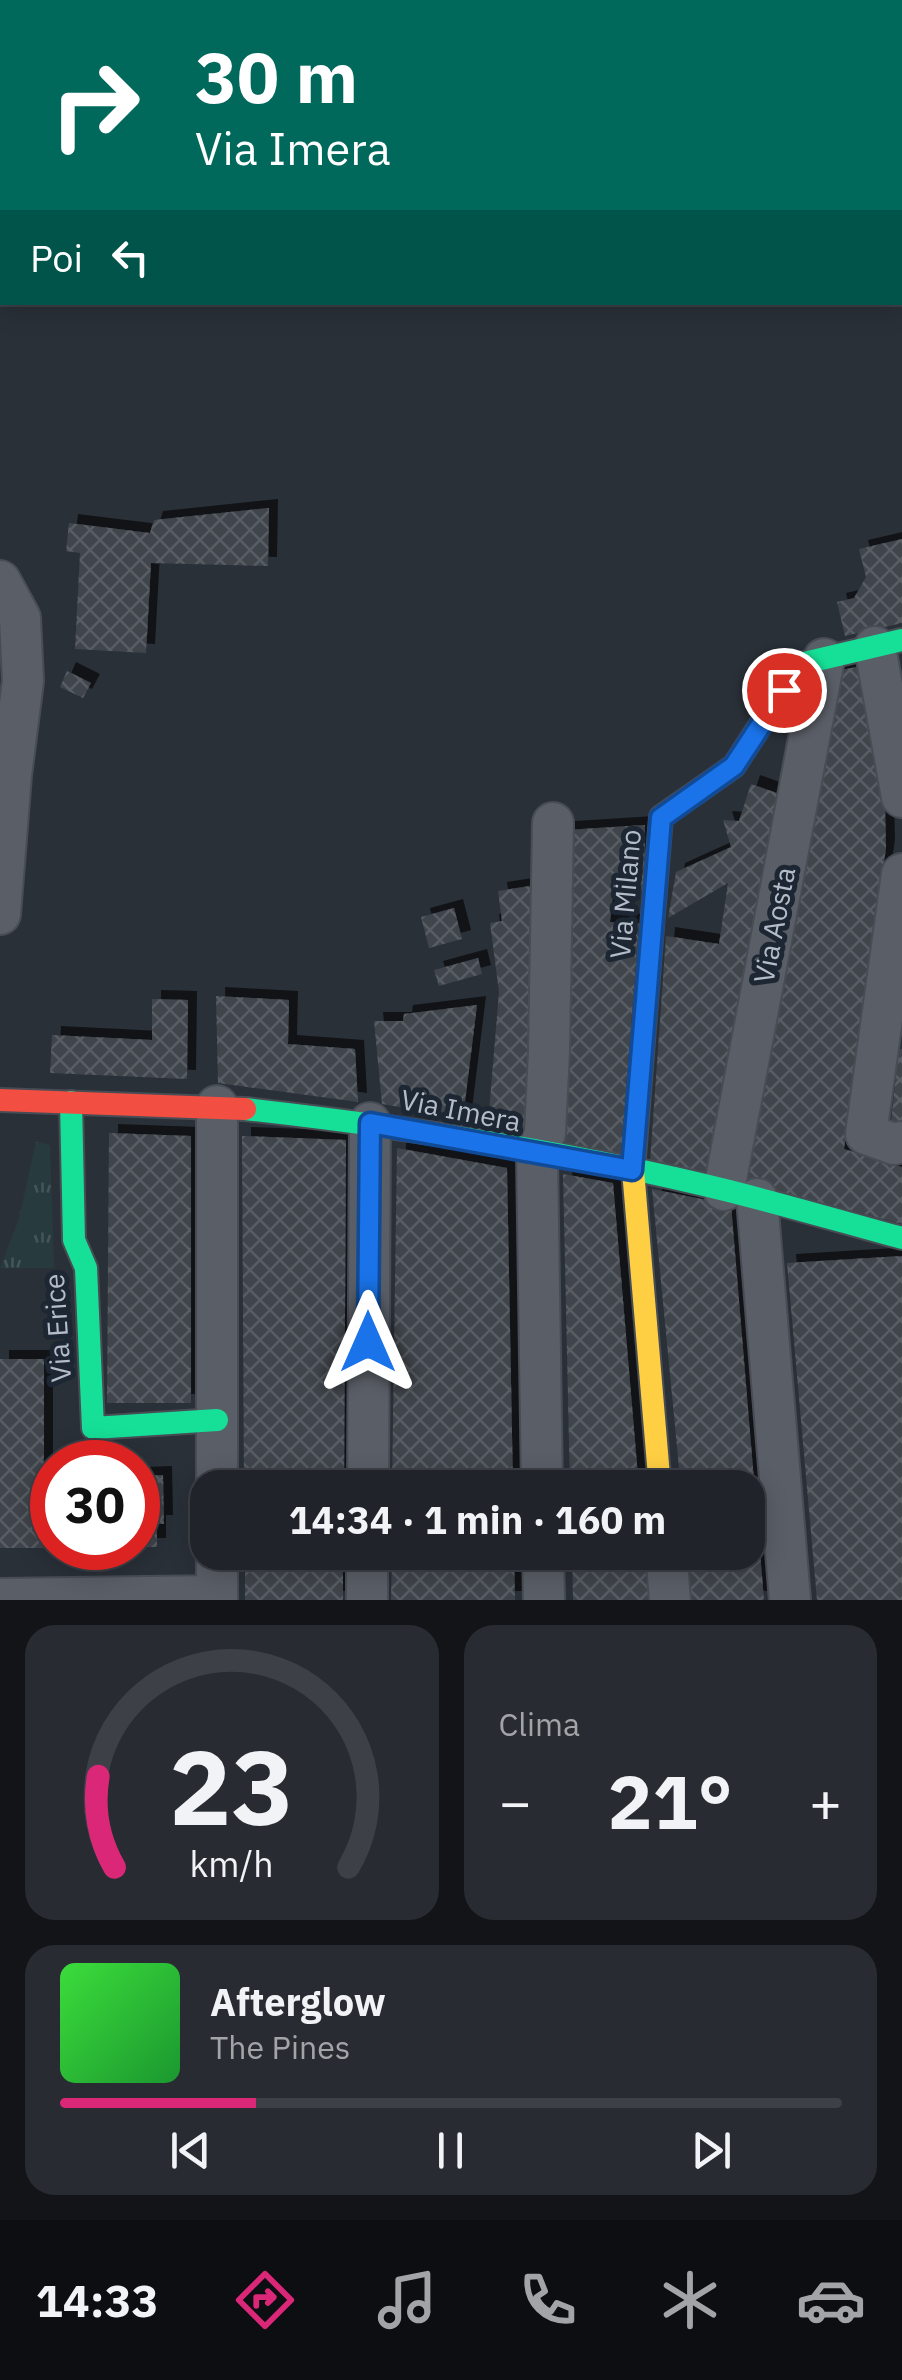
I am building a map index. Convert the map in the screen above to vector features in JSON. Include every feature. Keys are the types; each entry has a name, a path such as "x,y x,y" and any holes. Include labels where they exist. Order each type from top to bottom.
{"street":[{"path":"0,581 20,618 23,681 0,914"},
{"path":"888,644 902,797"},
{"name":"Via Milano","path":"658,1470 632,1170 661,818 734,766 800,664 888,644"},
{"name":"Via Aosta","path":"790,1600 741,1194 824,659"},
{"path":"542,1470 538,1155 545,1133 550,1052 552,823"},
{"path":"884,1138 902,874"},
{"name":"Via Imera","path":"0,1100 217,1106 370,1123 632,1170 741,1194 902,1238"},
{"name":"Via Erice","path":"71,1102 74,1240 86,1268 93,1428 217,1420"},
{"path":"217,1106 217,1470"},
{"path":"368,1470 370,1123"},
{"path":"0,1599 217,1598 217,1570"},
{"path":"367,1600 368,1570"},
{"path":"543,1570 544,1600"},
{"path":"668,1570 670,1600"}],"green space":[{"path":"36,1142 50,1145 54,1268 0,1268 19,1219"}],"building":[{"path":"269,508 268,566 151,563 146,653 75,649 80,553 66,551 69,523 150,533 154,520"},
{"path":"902,539 902,623 845,636 837,602 854,598 866,577 859,549"},
{"path":"857,667 885,807 886,848 844,1149 902,1167 902,1224 738,1181 831,672"},
{"path":"67,671 91,683 83,698 60,687"},
{"path":"751,784 785,796 731,1090 705,1173 650,1162 666,936 719,944 728,883 668,918 676,872 731,847 723,820 739,821"},
{"path":"645,825 644,890 613,895 610,922 639,923 621,1156 559,1150 566,830"},
{"path":"536,885 534,1134 488,1124 499,992 490,923 502,921 498,891"},
{"path":"454,908 462,939 429,948 421,917"},
{"path":"478,958 482,974 439,986 434,970"},
{"path":"216,996 289,1000 288,1044 355,1049 358,1102 218,1083"},
{"path":"152,999 188,1000 187,1079 50,1073 52,1035 152,1040"},
{"path":"477,1005 463,1118 382,1104 374,1021 403,1021 404,1014"},
{"path":"899,1049 902,1121 891,1122"},
{"path":"109,1133 191,1136 191,1403 107,1403"},
{"path":"242,1136 346,1140 344,1470 244,1470"},
{"path":"397,1148 507,1168 513,1470 392,1470"},
{"path":"563,1174 613,1183 637,1470 570,1470"},
{"path":"652,1189 731,1205 753,1470 679,1470"},
{"path":"902,1256 902,1600 817,1600 787,1263"},
{"path":"0,1359 44,1359 44,1440 30,1440 30,1548 0,1548"},
{"path":"163,1475 164,1524 160,1524"},
{"path":"245,1570 343,1570 343,1600 245,1600"},
{"path":"392,1570 514,1570 515,1600 391,1600"},
{"path":"572,1570 646,1570 649,1600 573,1600"},
{"path":"688,1570 761,1570 764,1600 691,1600"}],"traffic: fast":[{"path":"648,976 661,817 734,766 800,664 902,640"},
{"path":"71,1102 74,1240 86,1268 93,1428 217,1420"},
{"path":"245,1109 426,1132 606,1163 725,1190 902,1238"}],"traffic: slow":[{"path":"648,976 633,1170 658,1470"}],"traffic: jam":[{"path":"0,1100 245,1109"}],"route":[{"path":"368,1342 370,1123 632,1170 661,818 734,766 784,690"}]}
